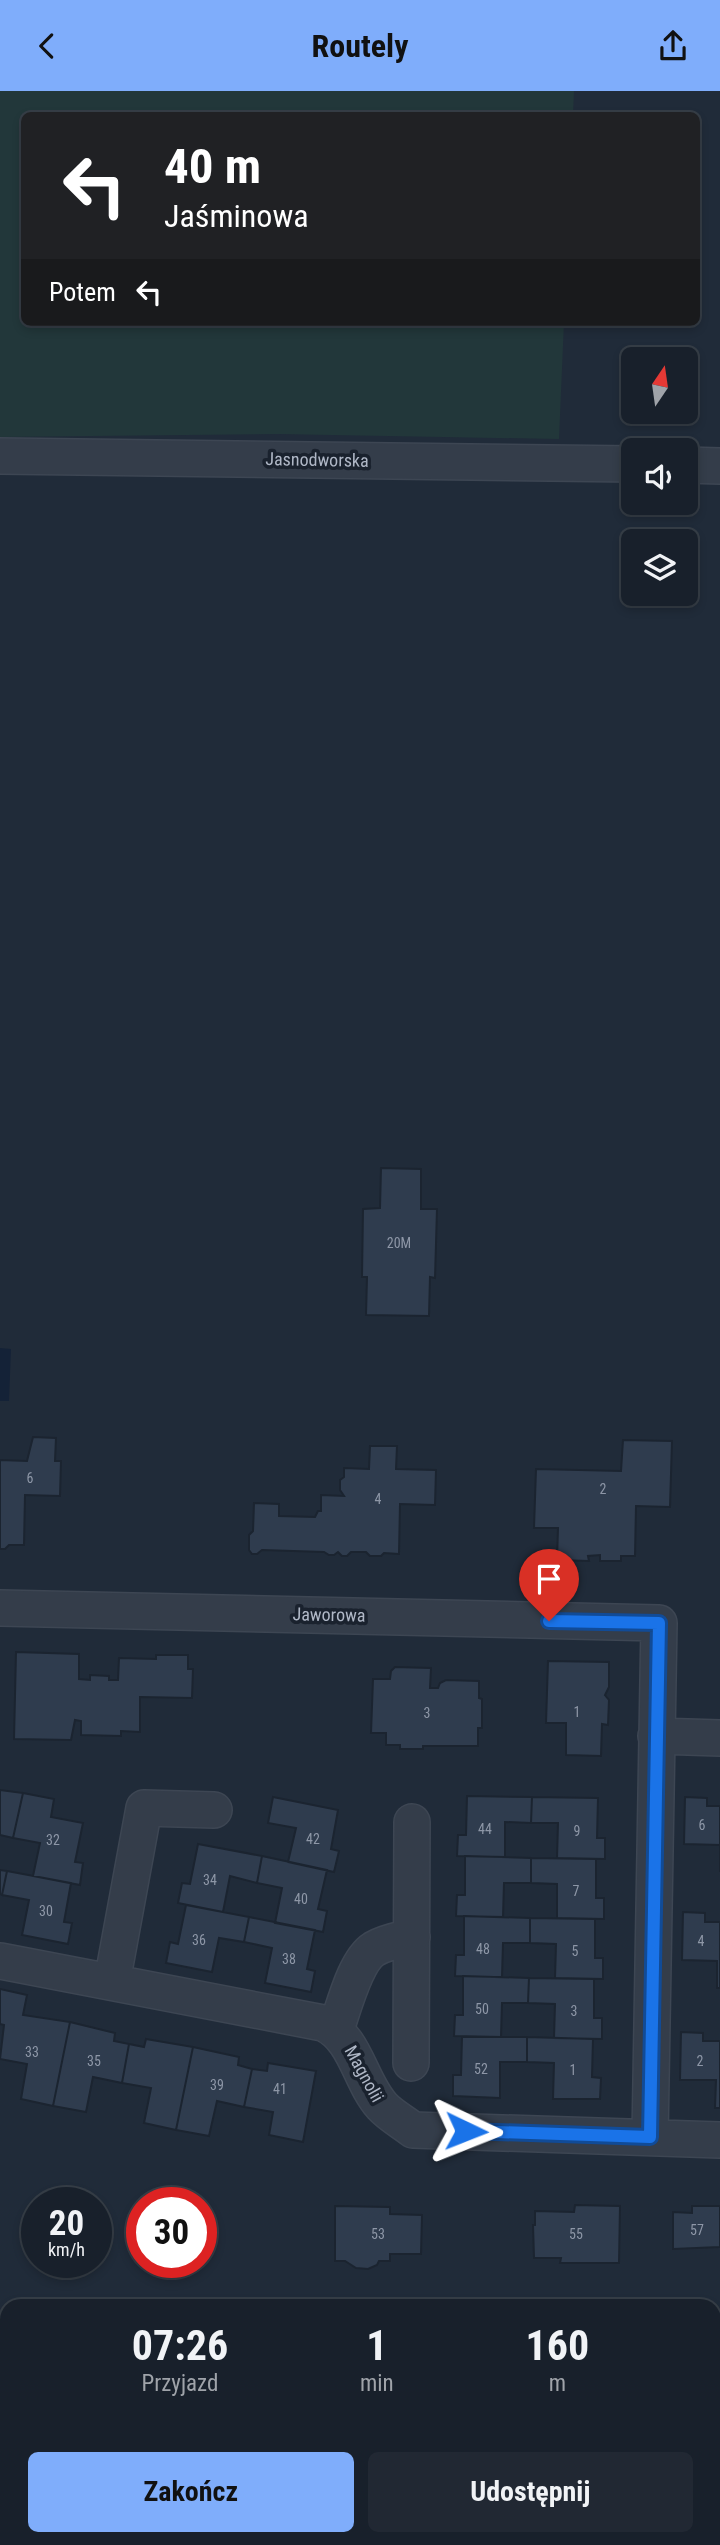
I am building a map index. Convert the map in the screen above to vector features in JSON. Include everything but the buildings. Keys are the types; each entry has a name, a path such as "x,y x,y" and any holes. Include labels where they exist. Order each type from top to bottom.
{"street":[{"name":"Jasnodworska","path":"0,456 621,464"},
{"path":"698,465 720,465"},
{"name":"Jaworowa","path":"0,1608 659,1623 656,1736"},
{"path":"650,2137 656,1736 720,1738"},
{"path":"112,1982 144,1808 214,1810"},
{"path":"411,2063 412,1822"},
{"path":"336,2029 362,1959 387,1943 412,1937"},
{"name":"Magnolii","path":"0,1961 312,2020 336,2029 345,2040 367,2085 383,2108 413,2130 720,2140"}],"green space":[{"path":"0,91 574,91 573,112 21,112 21,326 564,326 559,439 278,434 0,437"}],"water":[{"path":"0,1348 11,1349 9,1401 0,1401"}],"route":[{"path":"466,2131 650,2137 659,1623 549,1621"}]}
